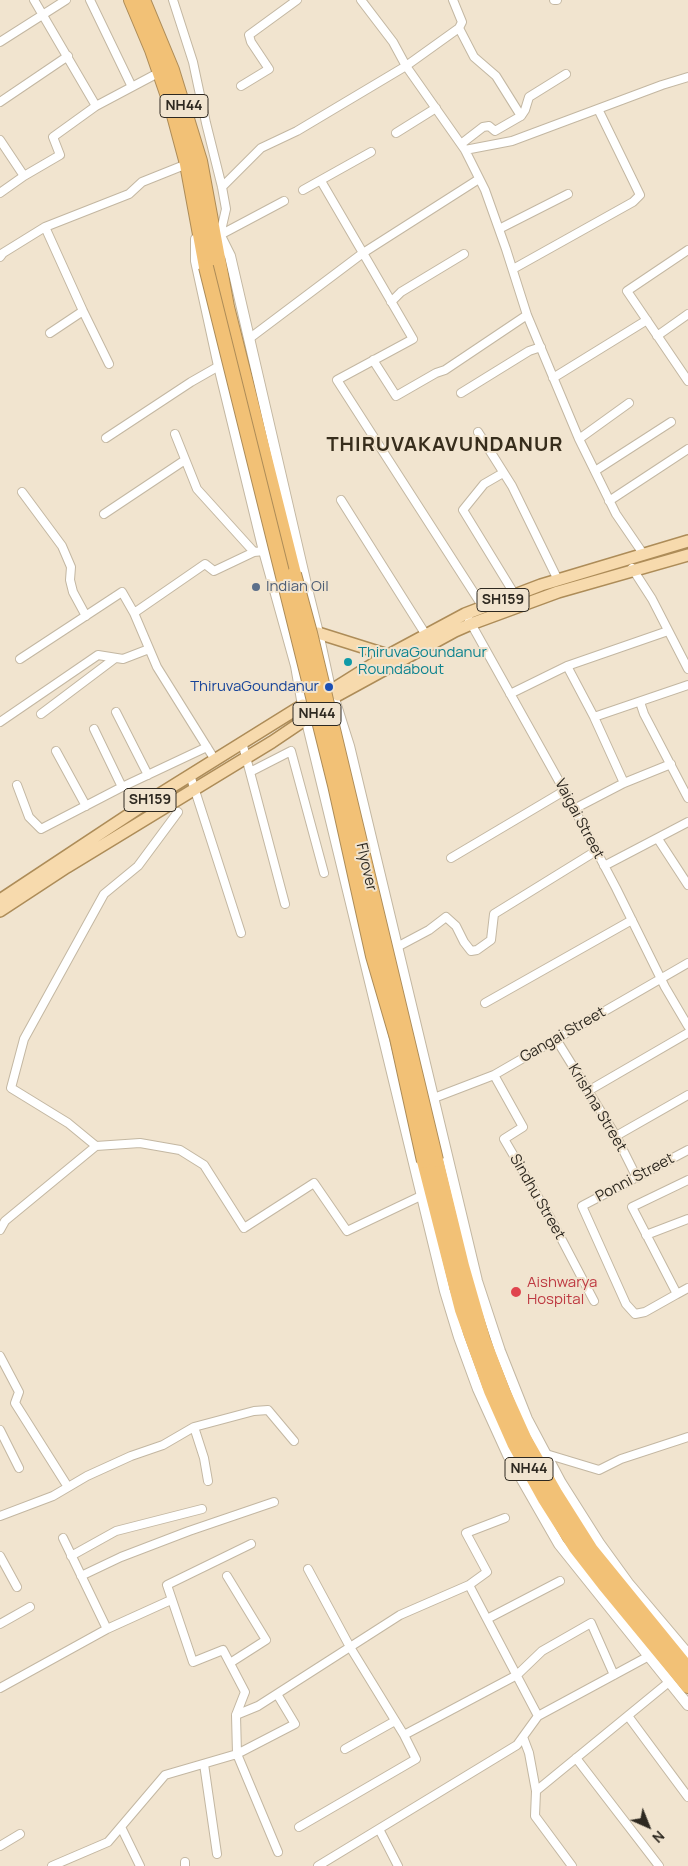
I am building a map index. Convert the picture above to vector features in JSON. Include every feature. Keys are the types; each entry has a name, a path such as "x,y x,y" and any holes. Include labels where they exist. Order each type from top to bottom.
{"highway":[{"name":"NH44","path":"130,0 160,72 203,216 373,956 444,1214 462,1266 483,1339 525,1440 555,1493 591,1550 688,1669"},
{"name":"NH44","path":"143,0 172,70 200,161 203,216"},
{"name":"Flyover","path":"213,266 236,347 310,633 430,1160"},
{"name":"NH44","path":"444,1214 462,1310 491,1391 514,1443 545,1499 576,1548 688,1686"}],"main road":[{"name":"SH159","path":"333,694 388,656 426,635 468,619 483,607 558,580 688,541"},
{"path":"333,694 455,631 468,619 688,555"},
{"path":"318,632 388,656"},
{"name":"SH159","path":"0,900 302,702 305,691 312,685 321,683 333,694 334,707 327,714 309,717"},
{"path":"0,911 67,867 309,717 302,702"}],"street":[{"path":"34,0 96,106"},
{"path":"0,42 66,0"},
{"path":"90,0 132,87"},
{"path":"173,0 193,62 222,187 226,209 220,235"},
{"path":"241,86 269,69 251,42 249,35 298,0"},
{"path":"361,0 393,42 406,66 463,147 479,179 499,229 528,315 579,439 616,514 644,555"},
{"path":"222,187 261,148 297,132 406,66 459,28 462,22 453,0"},
{"path":"459,28 474,57 496,76 521,116"},
{"path":"0,102 68,56"},
{"path":"0,193 24,176 60,155 53,137 96,106 160,72"},
{"path":"463,147 483,127 489,126 495,131 521,116 529,98 566,74"},
{"path":"463,147 512,141 688,77"},
{"path":"396,133 436,108"},
{"path":"513,269 633,202 640,195 598,109"},
{"path":"0,140 24,176"},
{"path":"303,190 371,152"},
{"path":"0,257 3,253 45,227 129,194 142,182 187,164"},
{"path":"250,338 363,253 479,179"},
{"path":"321,181 413,339 337,380 483,607"},
{"path":"499,229 568,194"},
{"path":"220,235 284,201"},
{"path":"203,216 220,235 230,256 281,480 333,694 351,755 434,1098 437,1189 445,1291 459,1337 478,1389 508,1455 560,1544 688,1705"},
{"path":"203,216 196,261 259,552 296,666 302,702"},
{"path":"45,227 109,364"},
{"path":"688,250 627,291 688,381"},
{"path":"391,302 401,292 464,254"},
{"path":"50,333 83,310"},
{"path":"657,336 688,314"},
{"path":"374,360 396,396 436,373 445,370 528,315"},
{"path":"553,378 646,320"},
{"path":"461,393 529,352 541,347"},
{"path":"106,438 191,382 219,366"},
{"path":"579,439 629,403"},
{"path":"595,471 671,422"},
{"path":"478,432 512,486 558,580"},
{"path":"175,434 197,489 259,552"},
{"path":"609,501 688,449"},
{"path":"104,514 185,460"},
{"path":"503,473 484,484 463,510 515,595"},
{"path":"22,492 62,546 72,566 70,580 73,592 86,616"},
{"path":"341,500 426,635"},
{"path":"134,613 205,564 214,571 259,552"},
{"path":"627,560 652,599 688,669"},
{"path":"20,659 122,592 134,613 157,667 215,760"},
{"name":"Vaigai Street","path":"468,619 574,808 661,980 688,1026"},
{"path":"510,694 567,666 668,631"},
{"path":"0,722 98,655 123,659 150,649"},
{"path":"41,714 114,659"},
{"path":"567,666 594,717 624,783"},
{"path":"594,717 688,685"},
{"path":"640,702 644,714 688,798"},
{"path":"116,712 148,775"},
{"path":"309,717 353,907 437,1189 477,1281 500,1351 528,1419 561,1483 599,1543 628,1583 688,1654"},
{"path":"94,729 122,787"},
{"path":"242,742 285,904"},
{"path":"17,785 29,816 41,829 122,787 207,747"},
{"path":"56,751 86,806"},
{"path":"250,772 291,751 324,873"},
{"path":"574,808 624,783 671,764"},
{"path":"190,775 241,933"},
{"path":"451,858 564,792"},
{"path":"96,1146 82,1132 11,1088 24,1039 104,894 138,866 178,812"},
{"path":"604,866 688,822"},
{"path":"658,839 688,885"},
{"path":"397,947 429,930 446,917 456,926 464,942 471,950 477,950 491,940 494,914 596,851"},
{"path":"485,1002 632,920"},
{"name":"Gangai Street","path":"434,1098 494,1075 688,963"},
{"path":"588,1091 688,1033"},
{"name":"Krishna Street","path":"556,1039 616,1136 637,1178"},
{"name":"Sindhu Street","path":"494,1075 523,1127 504,1139 552,1221 594,1301"},
{"path":"616,1136 688,1094"},
{"path":"0,1230 5,1221 96,1146 140,1143 180,1150 204,1165 244,1228 314,1183 347,1231 437,1189"},
{"name":"Ponni Street","path":"677,1294 646,1312 635,1314 626,1304 582,1206 688,1150"},
{"path":"688,1180 632,1207 677,1294 688,1288"},
{"path":"646,1235 688,1219"},
{"path":"0,1356 19,1392 15,1403 68,1487"},
{"path":"0,1516 53,1496 87,1476 131,1456 163,1445 194,1427 254,1411 268,1410 294,1441"},
{"path":"194,1427 204,1458 208,1481"},
{"path":"0,1430 19,1468"},
{"path":"546,1454 599,1470 621,1459 688,1438"},
{"path":"81,1576 122,1557 189,1531 274,1502"},
{"path":"71,1556 116,1531 202,1509"},
{"path":"236,1715 258,1706 400,1615 469,1585 487,1572 466,1533 504,1518"},
{"path":"63,1538 108,1629"},
{"path":"251,1544 167,1585 193,1662 223,1650 245,1692 236,1715 237,1754 278,1852"},
{"path":"0,1556 17,1587"},
{"path":"299,1827 416,1759 404,1735 350,1647 308,1569"},
{"path":"228,1576 266,1640 230,1663"},
{"path":"487,1619 560,1581"},
{"path":"469,1585 538,1716"},
{"path":"0,1688 108,1629 172,1600"},
{"path":"0,1624 30,1608"},
{"path":"404,1735 517,1675 542,1652 591,1623 614,1675"},
{"path":"318,1866 517,1745 538,1716 649,1656"},
{"path":"536,1791 670,1682"},
{"path":"52,1866 108,1842 165,1775 237,1754 295,1724 277,1694"},
{"path":"628,1716 688,1797"},
{"path":"345,1749 395,1720"},
{"path":"523,1737 529,1753 536,1791 535,1816 572,1866"},
{"path":"576,1758 659,1866"},
{"path":"204,1764 217,1854"},
{"path":"121,1827 140,1866"},
{"path":"379,1829 398,1866"},
{"path":"0,1846 20,1834"}],"place":[{"name":"Indian Oil","path":"256,587"},
{"name":"ThiruvaGoundanur Roundabout","path":"348,662"},
{"name":"ThiruvaGoundanur","path":"329,687"},
{"name":"Aishwarya Hospital","path":"516,1292"}],"district":[{"name":"THIRUVAKAVUNDANUR","path":"445,445"}]}
